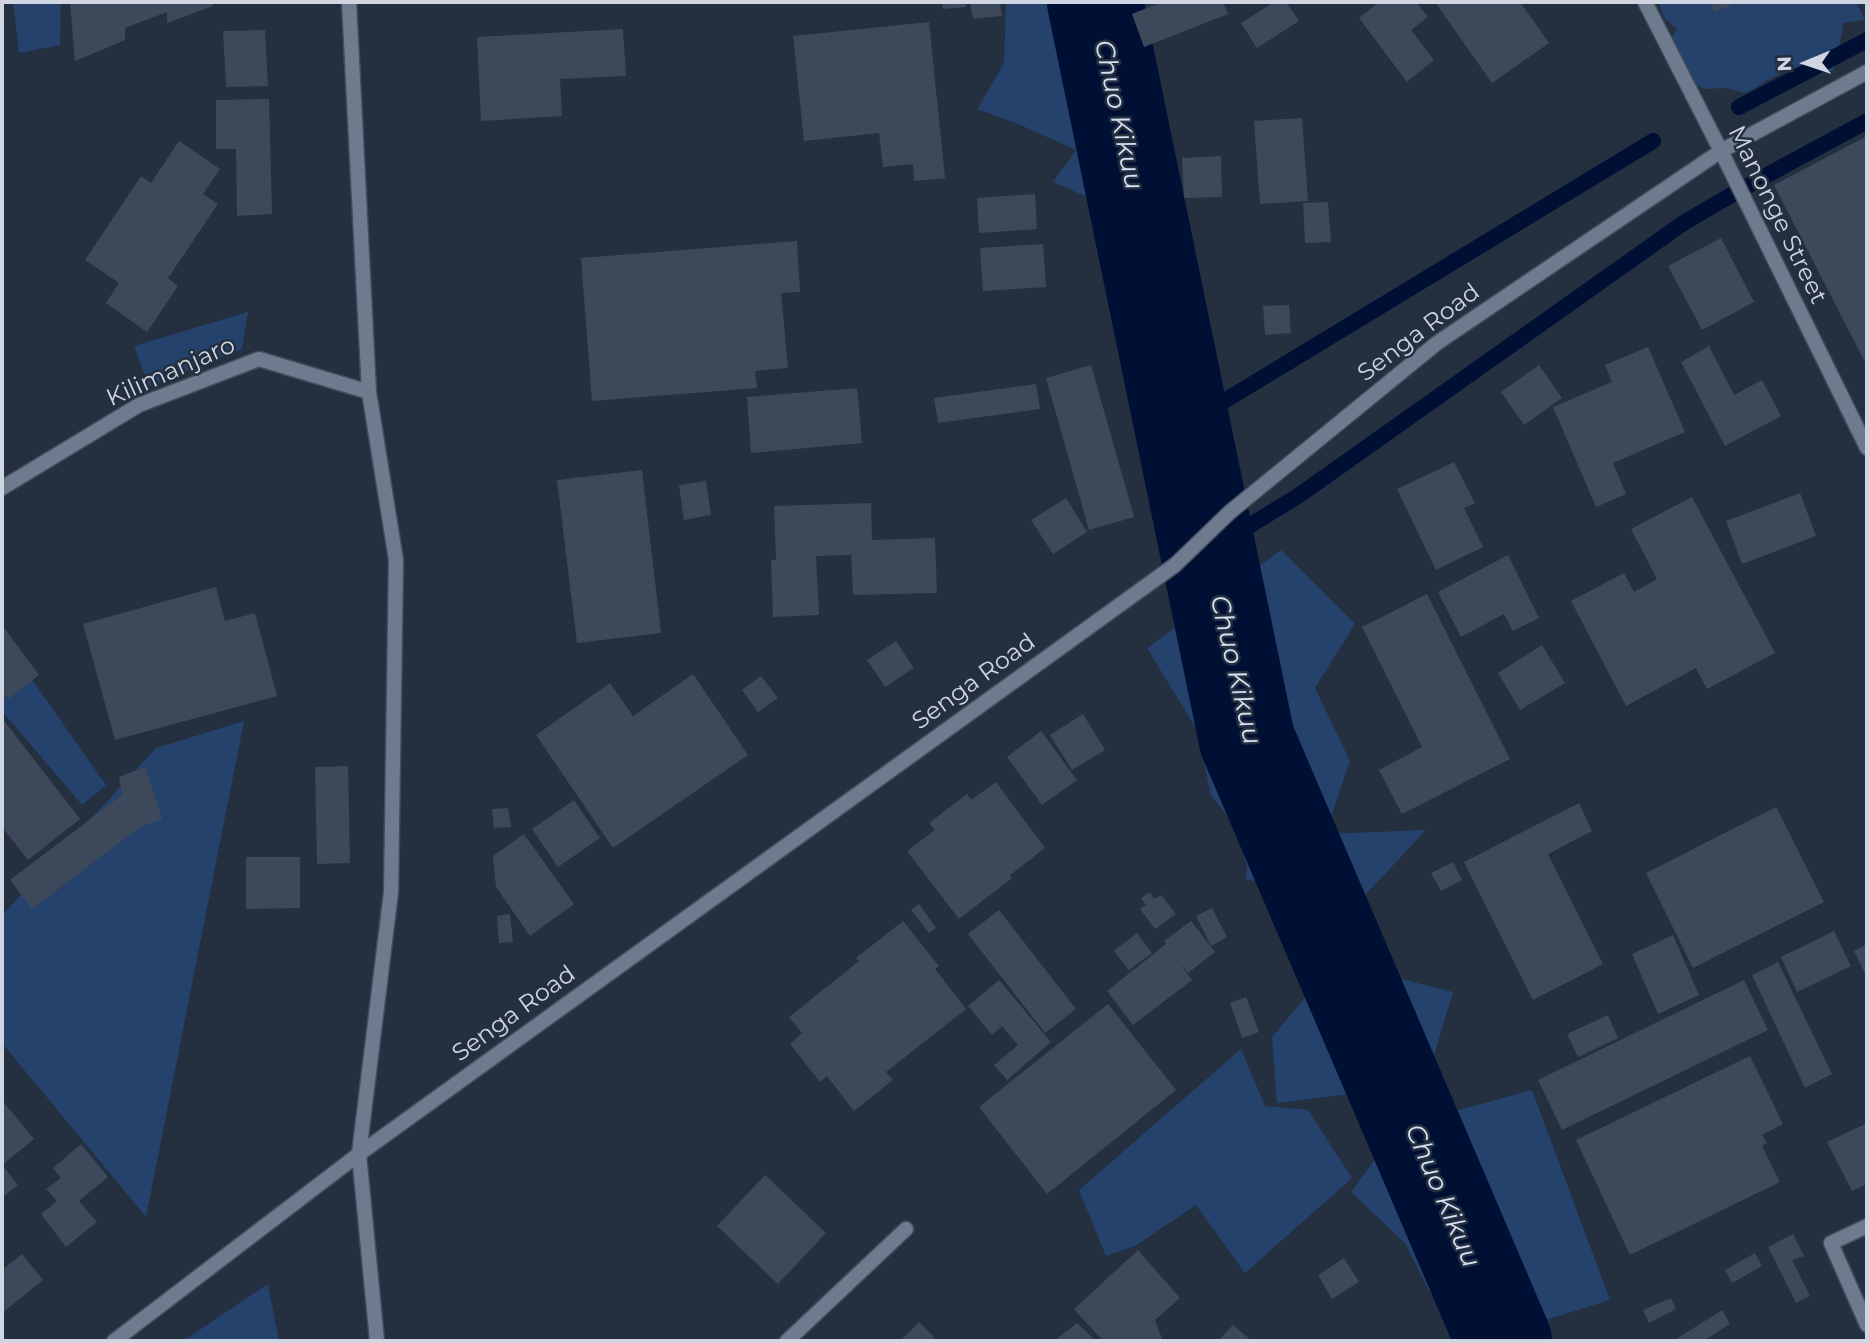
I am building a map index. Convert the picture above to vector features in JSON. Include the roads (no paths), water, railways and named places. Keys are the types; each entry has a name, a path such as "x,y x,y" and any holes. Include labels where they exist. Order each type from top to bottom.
{"street":[{"path":"349,2 369,392 396,560 391,892 359,1154 377,1341"},
{"name":"Manonge Street","path":"1645,2 1867,448"},
{"name":"Senga Road","path":"114,1341 359,1154 1175,565 1230,512 1437,343 1721,151 1867,72"},
{"name":"Kilimanjaro","path":"2,488 139,405 259,359 369,392"},
{"path":"1867,1226 1831,1243 1867,1325"},
{"path":"787,1341 906,1229"}],"waterway":[{"name":"Chuo Kikuu","path":"1095,2 1247,740 1504,1341"},
{"path":"1739,107 1867,40"},
{"path":"1208,551 1298,496 1682,224 1867,121"},
{"path":"1183,426 1653,141"}]}
